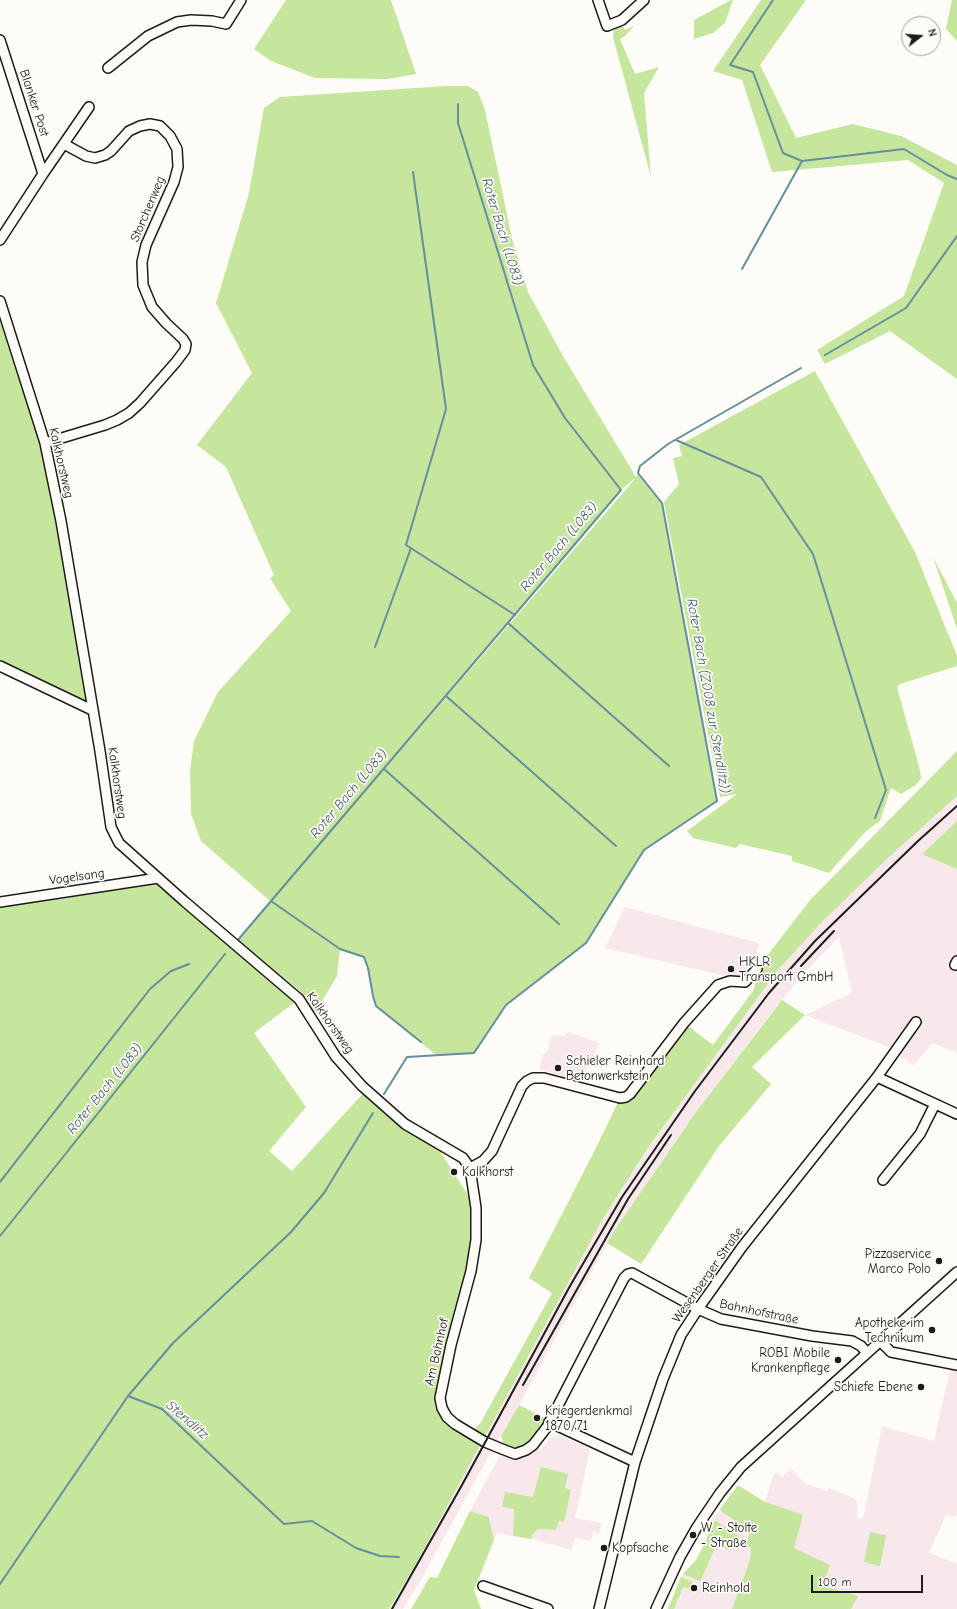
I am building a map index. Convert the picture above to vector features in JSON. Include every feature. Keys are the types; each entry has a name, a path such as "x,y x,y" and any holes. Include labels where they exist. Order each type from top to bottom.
{"street":[{"path":"108,68 148,36 176,22 192,20 212,21 226,24 241,0"},
{"path":"598,0 607,26 622,20 644,0"},
{"name":"Blanker Post","path":"0,40 43,174"},
{"name":"Blanker Post","path":"0,240 89,107"},
{"name":"Storchenweg","path":"45,443 117,420 129,413 140,403 172,366 185,350 186,344 152,306 143,285 142,262 146,245 174,182 178,167 176,149 170,136 160,126 150,124 140,126 129,131 111,151 95,158 86,156 64,144"},
{"name":"Kalkhorstweg","path":"0,300 45,443 61,521 111,827 119,842 158,878 299,999 336,1057 362,1086 405,1124 463,1158 470,1168"},
{"path":"0,666 92,710"},
{"name":"Vogelsang","path":"0,902 158,878"},
{"path":"470,1168 483,1161 492,1151 522,1086 528,1081 534,1078 544,1078 620,1098 626,1097 630,1094 684,1023 718,985 730,981 745,982 757,969"},
{"name":"Wesenberger Straße","path":"599,1609 635,1462 663,1379 681,1335 742,1247 877,1077 916,1022"},
{"path":"877,1077 957,1114"},
{"path":"883,1180 920,1134 935,1104"},
{"name":"Am Bahnhof","path":"470,1168 476,1208 476,1240 471,1271 451,1346 440,1398 442,1408 447,1417 454,1424 486,1442 515,1454 526,1450 533,1445 549,1422"},
{"path":"656,1609 683,1551 697,1527 741,1467 957,1272"},
{"name":"Bahnhofstraße","path":"549,1422 624,1278 628,1274 632,1273 698,1309 721,1319 812,1336 852,1341 861,1346 867,1353"},
{"path":"880,1341 891,1352 957,1365"},
{"path":"549,1422 635,1462"},
{"path":"483,1586 548,1609"}],"shaded area":[{"path":"957,796 957,821 923,853 957,869 957,1053 933,1043 913,1065 886,1046 805,1015 852,993 839,937 806,971 772,1012 696,1112 614,1231 423,1576 403,1609 389,1609 413,1569 601,1222 647,1149 778,970 822,922 888,858"},
{"path":"625,907 759,943 755,962 738,979 605,948"},
{"path":"568,1032 600,1043 580,1082 539,1069 543,1055 548,1050 551,1035 565,1036"},
{"path":"950,1369 957,1371 957,1511 956,1517 946,1515 929,1553 957,1564 957,1609 851,1609 857,1596 823,1586 829,1565 794,1548 765,1502 773,1476 777,1472 782,1477 791,1468 804,1483 827,1491 828,1488 856,1500 858,1508 857,1518 863,1519 882,1426 934,1441"},
{"path":"559,1435 590,1449 575,1518 601,1523 600,1533 593,1532 591,1541 575,1538 572,1550 532,1539 533,1534 538,1529 543,1529 559,1521 571,1490 564,1489 541,1467 533,1498 506,1492 502,1507 514,1509 513,1536 497,1533 494,1540 489,1517 470,1511 500,1455 515,1458 527,1456 538,1447 541,1449 551,1437"},
{"path":"722,1507 757,1526 758,1543 733,1609 668,1609 681,1577 696,1560 706,1541 712,1521"}],"green space":[{"path":"286,0 391,0 416,74 388,79 315,78 271,61 254,49"},
{"path":"733,0 725,23 713,33 694,39 694,20"},
{"path":"761,0 806,0 760,65 796,138 853,124 901,136 957,165 957,379 890,331 825,364 817,350 904,296 944,183 908,160 772,172 742,80 713,71"},
{"path":"952,0 957,0 957,41 946,29"},
{"path":"622,24 625,30 634,26 625,36 620,39 635,74 659,67 644,93 651,177 613,37 614,29"},
{"path":"446,86 468,86 478,92 485,110 513,243 528,292 563,356 636,477 638,473 662,503 717,801 644,850 586,943 506,1005 474,1053 436,1055 376,1006 368,968 364,957 340,949 337,976 314,1014 300,991 237,941 270,901 201,841 191,814 190,771 194,741 218,692 291,611 270,578 274,575 226,467 197,445 252,373 216,303 249,193 264,108 280,97","holes":["634,480 349,810 621,490"]},
{"path":"0,301 45,443 92,710 0,666"},
{"path":"815,371 915,552 957,656 957,666 900,684 897,687 921,778 917,784 901,794 891,788 880,821 866,831 829,873 792,861 792,856 740,844 736,848 693,838 687,831 737,794 720,797 664,502 679,484 673,458 682,456 679,445"},
{"path":"933,557 957,603 957,629"},
{"path":"957,751 957,796 888,858 822,922 778,970 647,1149 601,1222 413,1569 389,1609 0,1609 0,902 158,878 299,999 254,1033 306,1107 269,1151 292,1171 367,1089 433,1140 476,1208 477,1224 442,1408 471,1433 481,1422 552,1293 529,1278 620,1098 626,1097 684,1023 713,1045 753,991 763,961 811,899"},
{"path":"957,821 957,869 922,854"},
{"path":"782,1000 805,1015 752,1067 771,1084 719,1146 641,1264 607,1243 696,1112"},
{"path":"519,1405 545,1418 531,1441 526,1446 519,1448 507,1447 504,1445 501,1436"},
{"path":"541,1467 568,1474 565,1488 571,1490 564,1522 559,1521 556,1530 538,1529 533,1534 532,1539 513,1536 514,1509 502,1507 505,1492 533,1497"},
{"path":"738,1485 765,1502 803,1515 794,1548 830,1565 823,1586 858,1596 851,1609 732,1609 750,1560 751,1547 746,1546 749,1535 745,1527 722,1512 720,1509"},
{"path":"470,1511 489,1517 494,1540 474,1590 481,1609 411,1609 430,1577 437,1578"},
{"path":"712,1521 716,1521 738,1535 740,1539 739,1542 733,1540 729,1550 716,1545 700,1581 683,1574 696,1560 706,1541"},
{"path":"870,1532 886,1535 880,1566 864,1562"},
{"path":"681,1577 693,1582 690,1589 683,1587 674,1609 668,1609"}],"waterway":[{"path":"773,0 730,65 753,72 783,153 802,161"},
{"name":"Roter Bach (L083)","path":"237,941 621,490 565,418 533,365 458,123 458,104"},
{"path":"742,269 802,161 904,149 947,175 957,179"},
{"path":"413,172 446,409 406,545 515,615"},
{"path":"825,355 906,308 957,236"},
{"name":"Roter Bach (Z008 zur Stendlitz))","path":"384,1094 407,1057 474,1053 506,1005 586,943 644,850 717,801 662,503 638,473 640,466 668,444 801,368"},
{"path":"676,440 761,477 813,554 886,790 875,818"},
{"path":"375,647 411,548"},
{"path":"508,623 669,766"},
{"path":"446,696 616,846"},
{"path":"384,769 559,924"},
{"path":"271,901 340,949 364,957 368,968 376,1006 421,1042"},
{"name":"Roter Bach (L083)","path":"0,1236 225,954"},
{"path":"0,1182 150,989 171,971 189,964"},
{"path":"0,1584 128,1396 173,1343 291,1232 324,1193 373,1113"},
{"name":"Stendlitz","path":"128,1396 162,1409 284,1524 312,1521 356,1548 380,1556 399,1557"}],"railway":[{"path":"392,1609 462,1485 570,1286 622,1197 695,1091 769,993 815,941 918,841 957,806"},
{"path":"801,966 834,931"},
{"path":"523,1385 628,1199 671,1135"}],"place":[{"name":"HKLR Transport GmbH","path":"731,969"},
{"name":"Schieler Reinhard Betonwerkstein","path":"558,1068"},
{"name":"Kalkhorst","path":"454,1172"},
{"name":"Pizzaservice Marco Polo","path":"939,1261"},
{"name":"Apotheke im Technikum","path":"932,1330"},
{"name":"ROBI Mobile Krankenpflege","path":"838,1360"},
{"name":"Schiefe Ebene","path":"921,1387"},
{"name":"Kriegerdenkmal 1870/71","path":"537,1418"},
{"name":"W. - Stolte - Straße","path":"693,1535"},
{"name":"Kopfsache","path":"604,1548"},
{"name":"Reinhold","path":"694,1588"}]}
